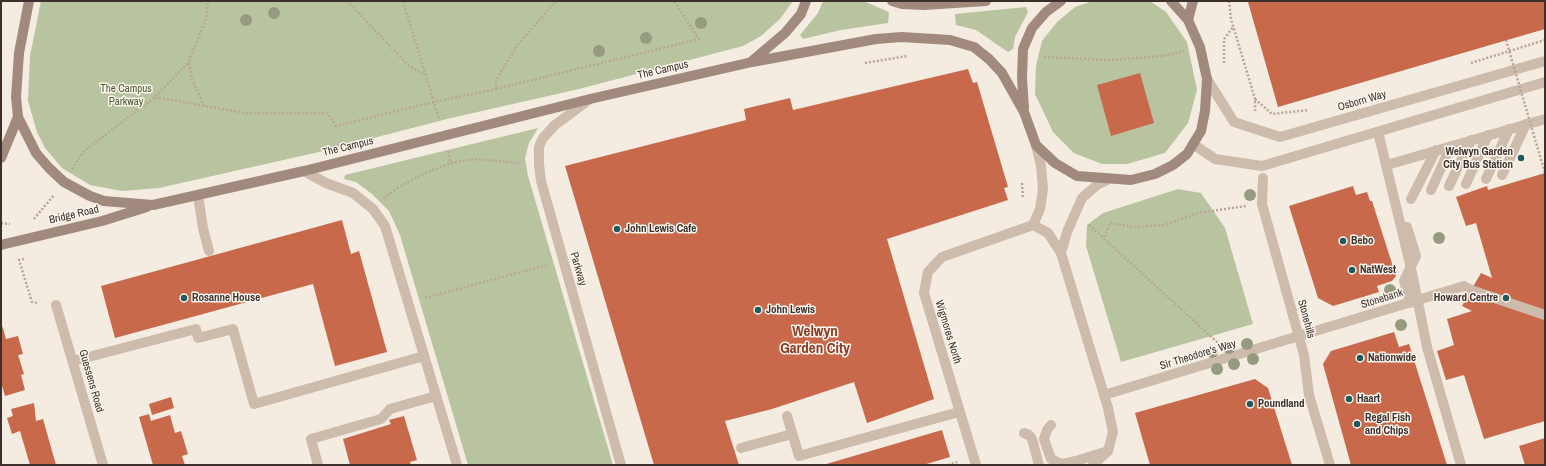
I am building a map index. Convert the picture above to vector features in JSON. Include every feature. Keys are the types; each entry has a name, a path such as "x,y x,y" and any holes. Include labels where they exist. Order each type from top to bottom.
{"main road":[{"name":"The Campus","path":"29,1 19,53 16,97 18,117 36,153 64,182 90,196 104,200 152,205 304,171 590,99 752,62 785,33 801,14 806,1"},
{"path":"892,1 902,4 924,5 986,1"},
{"path":"1024,112 1022,78 1023,49 1032,28 1046,12 1061,1"},
{"path":"752,62 876,39 902,37 950,40 974,47 989,59 1002,73 1024,112 1036,144 1055,163 1077,176 1107,180 1131,180 1155,174 1173,165 1187,154 1202,131 1207,79 1200,47 1188,20 1171,1"},
{"path":"1188,20 1193,1"},
{"path":"1,158 18,117"},
{"name":"Bridge Road","path":"1,245 102,221 152,205"}],"street":[{"name":"Osborn Way","path":"1207,79 1234,122 1280,137 1545,61"},
{"path":"1193,144 1215,159 1262,166 1545,82"},
{"name":"Parkway","path":"590,99 555,125 543,138 539,147 539,164 541,181 621,465"},
{"path":"1387,165 1545,119"},
{"path":"1502,175 1526,124"},
{"path":"1486,179 1509,129"},
{"path":"1378,132 1411,268"},
{"path":"1466,184 1488,135"},
{"path":"1449,186 1471,140"},
{"path":"1036,144 1041,166 1043,189 1040,209 1033,225 1048,233 1061,253 1104,395 1113,432 1108,451 1093,465"},
{"path":"1431,190 1451,146"},
{"path":"1411,199 1436,150"},
{"path":"304,171 326,183 353,193 374,209 385,226 457,465"},
{"name":"Stonehills","path":"1263,178 1262,204 1304,355 1309,396 1330,465"},
{"path":"1061,253 1067,232 1082,198 1097,185 1107,180"},
{"path":"198,195 203,228 209,251"},
{"name":"Wigmores North","path":"976,465 924,293 928,272 942,257 1033,225"},
{"path":"1407,228 1416,256 1404,281 1414,301 1461,465"},
{"name":"Stonebank","path":"1298,337 1464,286 1471,290 1545,316"},
{"name":"Guessens Road","path":"56,304 103,465"},
{"path":"72,361 196,330 198,338 232,328 254,404 424,356"},
{"name":"Sir Theodore's Way","path":"1104,395 1298,337"},
{"path":"318,465 311,439 381,419 390,410 436,396"},
{"path":"787,416 799,456 959,412"},
{"path":"1051,425 1047,430 1044,439 1051,459 1062,464 1108,451"},
{"path":"1024,433 1029,435 1032,439 1039,465"},
{"path":"741,448 792,434"}],"path":[{"path":"70,172 84,151 155,97 188,63 206,19 208,1"},
{"path":"347,1 409,66 425,75"},
{"path":"403,1 443,135"},
{"path":"496,89 496,80 519,43 556,1"},
{"path":"155,97 245,114 322,112 327,113 336,126 434,102 496,89 699,39 674,1"},
{"path":"1229,1 1233,27 1256,99 1254,114"},
{"path":"1224,63 1224,39 1233,27"},
{"path":"1506,40 1545,173"},
{"path":"1470,63 1545,40"},
{"path":"1044,57 1110,60 1162,56 1184,51"},
{"path":"865,63 912,55"},
{"path":"188,63 192,80 205,107"},
{"path":"1256,99 1272,114 1312,109"},
{"path":"380,200 397,188 423,174 451,163 474,159 539,164"},
{"path":"33,220 58,190"},
{"path":"1104,237 1110,223 1133,227 1165,225 1198,212 1262,204"},
{"path":"1074,217 1084,220 1104,237 1233,356"},
{"path":"30,257 19,260 32,302 56,304"},
{"path":"408,303 563,260"},
{"path":"948,465 958,462"}],"green space":[{"name":"The Campus Parkway","path":"41,1 793,1 780,19 761,36 743,46 579,89 451,118 319,152 159,188 122,191 90,185 62,168 45,148 37,132 28,101 30,56"},
{"path":"823,1 863,1 889,12 888,23 841,30 803,39 800,35 818,13"},
{"path":"1093,1 1150,1 1166,12 1187,42 1197,90 1188,123 1165,153 1127,164 1102,164 1074,153 1053,132 1035,94 1036,66 1042,41 1057,22 1075,7"},
{"path":"1026,7 1028,12 1015,37 1013,49 1008,52 976,30 956,25 955,14"},
{"path":"538,128 529,143 525,158 528,176 613,465 468,465 400,235 389,211 372,194 356,182 344,179 345,175"},
{"path":"1178,189 1201,193 1225,228 1253,324 1121,362 1086,246 1087,225 1103,213"}],"building":[{"path":"1545,1 1545,29 1278,107 1248,2"},
{"name":"John Lewis","path":"968,69 973,83 977,82 1008,187 1004,188 1008,200 887,239 934,399 867,423 854,382 772,409 725,421 739,465 654,465 565,166 746,120 744,109 790,98 793,110"},
{"path":"1140,73 1154,123 1111,136 1097,85"},
{"name":"Howard Centre","path":"1545,173 1545,421 1484,439 1464,375 1446,380 1437,351 1454,345 1447,319 1472,311 1462,306 1481,273 1492,278 1476,223 1466,226 1456,197 1487,186 1488,190"},
{"path":"1353,186 1356,195 1367,192 1370,201 1372,201 1396,276 1392,281 1377,286 1379,292 1333,306 1318,298 1289,206"},
{"name":"Rosanne House","path":"342,220 351,254 359,251 387,352 335,366 313,284 115,338 101,286"},
{"path":"1,322 6,339 18,336 23,354 18,355 24,374 21,375 25,390 5,396 1,382"},
{"path":"1394,332 1399,347 1409,344 1447,465 1351,465 1323,364 1331,351"},
{"path":"1255,379 1268,388 1292,465 1150,465 1135,413"},
{"path":"171,397 174,408 152,415 149,404"},
{"path":"34,403 36,421 43,419 56,465 30,465 20,431 12,434 7,418 13,416 11,409"},
{"path":"149,414 151,421 170,415 175,433 181,431 188,454 182,456 185,465 153,465 139,417"},
{"path":"404,416 417,460 410,462 411,465 350,465 343,439 391,424 389,420"},
{"path":"942,430 950,457 923,465 823,465"},
{"path":"1545,438 1545,465 1525,465 1519,446"}],"place":[{"name":"Welwyn Garden City Bus Station","path":"1521,158"},
{"name":"John Lewis Cafe","path":"617,229"},
{"name":"Bebo","path":"1343,241"},
{"name":"NatWest","path":"1352,270"},
{"name":"Rosanne House","path":"184,298"},
{"name":"Howard Centre","path":"1506,298"},
{"name":"John Lewis","path":"758,310"},
{"name":"Nationwide","path":"1360,358"},
{"name":"Haart","path":"1349,399"},
{"name":"Poundland","path":"1250,404"},
{"name":"Regal Fish and Chips","path":"1357,424"}],"district":[{"name":"Welwyn Garden City","path":"815,340"}]}
